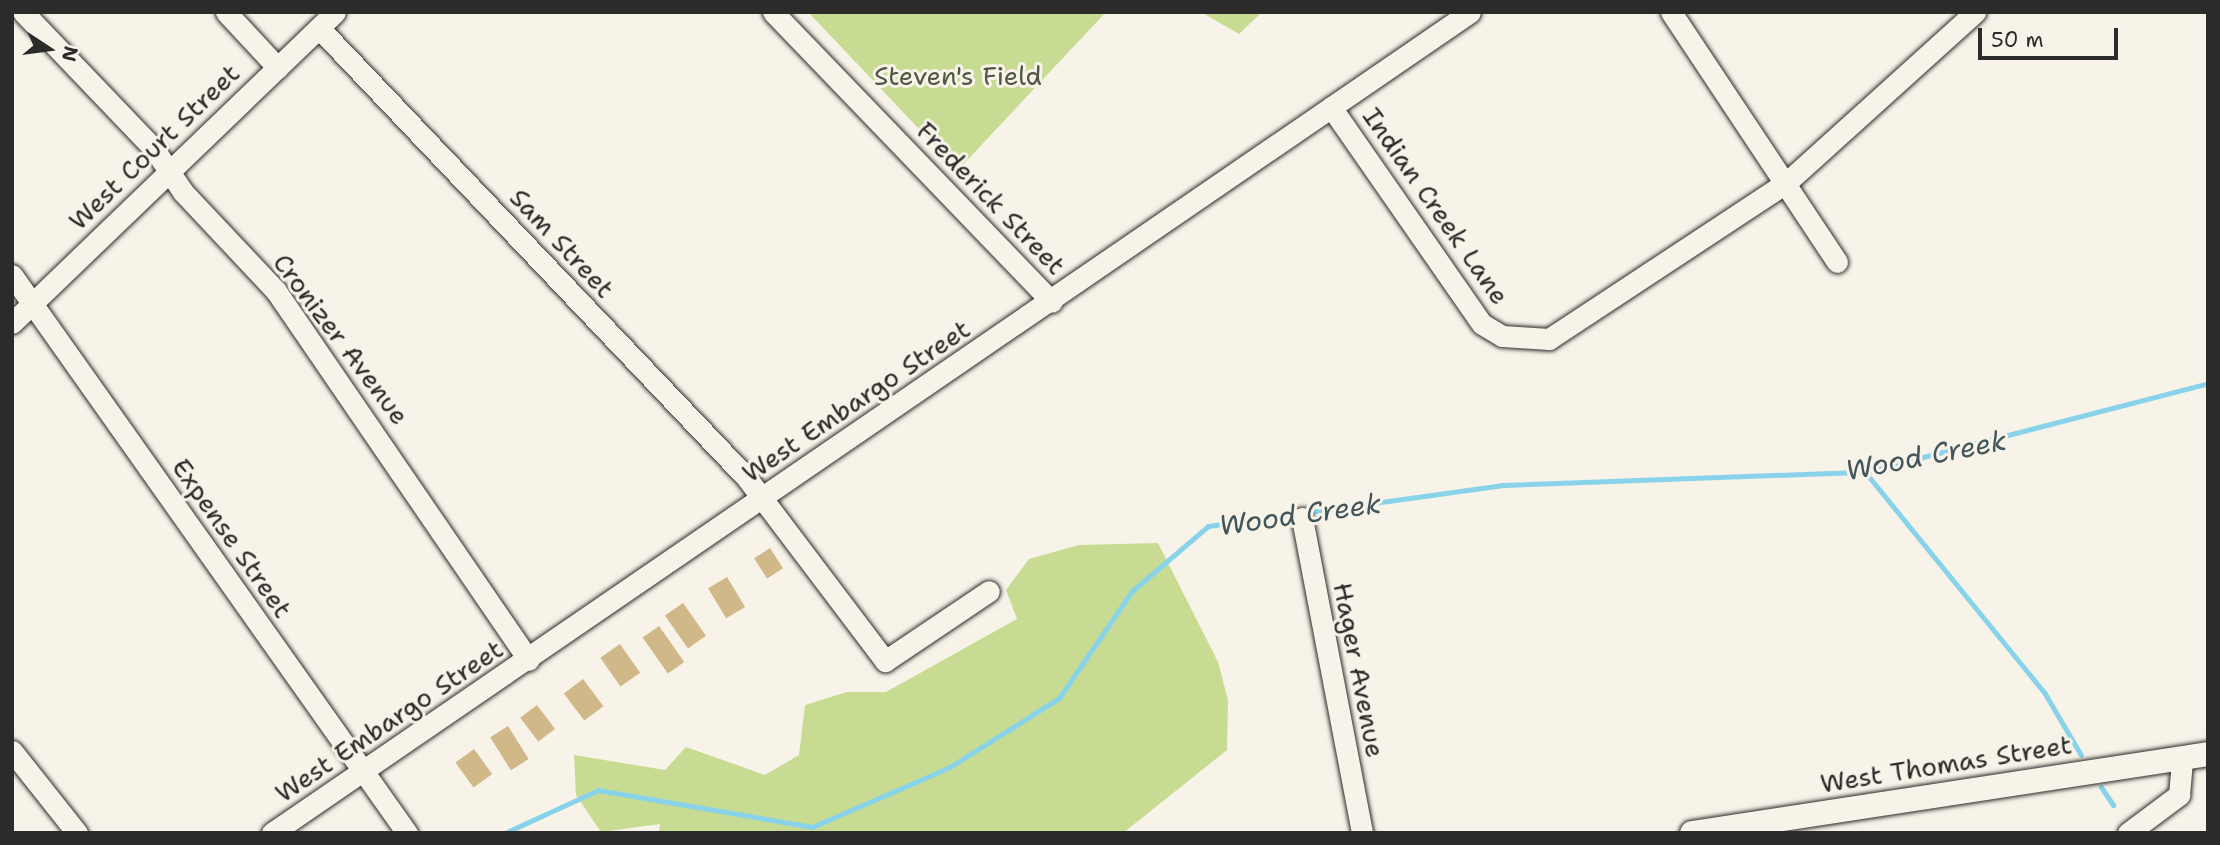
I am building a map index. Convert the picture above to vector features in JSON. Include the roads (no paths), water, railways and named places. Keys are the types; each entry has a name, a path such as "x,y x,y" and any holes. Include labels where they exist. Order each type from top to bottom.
{"street":[{"name":"Cronizer Avenue","path":"23,12 276,292 529,660"},
{"path":"226,12 278,68"},
{"name":"West Court Street","path":"12,323 335,12"},
{"name":"Frederick Street","path":"773,12 1052,302"},
{"name":"West Embargo Street","path":"272,833 365,773 1470,12"},
{"path":"1671,12 1837,262"},
{"name":"Indian Creek Lane","path":"1331,107 1482,324 1525,340 1549,338 1585,319 1786,183 1975,12"},
{"name":"Sam Street","path":"319,28 763,498 885,661 989,591"},
{"name":"Expense Street","path":"12,275 407,833"},
{"name":"Hager Avenue","path":"1302,518 1362,833"},
{"path":"12,751 77,833"},
{"name":"West Thomas Street","path":"1692,833 2208,754"},
{"path":"2128,833 2179,794 2182,758"}],"waterway":[{"name":"Wood Creek","path":"505,833 598,790 812,827 948,768 1059,698 1132,591 1208,526 1503,485 1865,472 2208,383"},
{"path":"1865,472 2044,692 2081,755"},
{"path":"2101,787 2113,805"}],"park label":[{"name":"Steven's Field","path":"958,76"}]}
